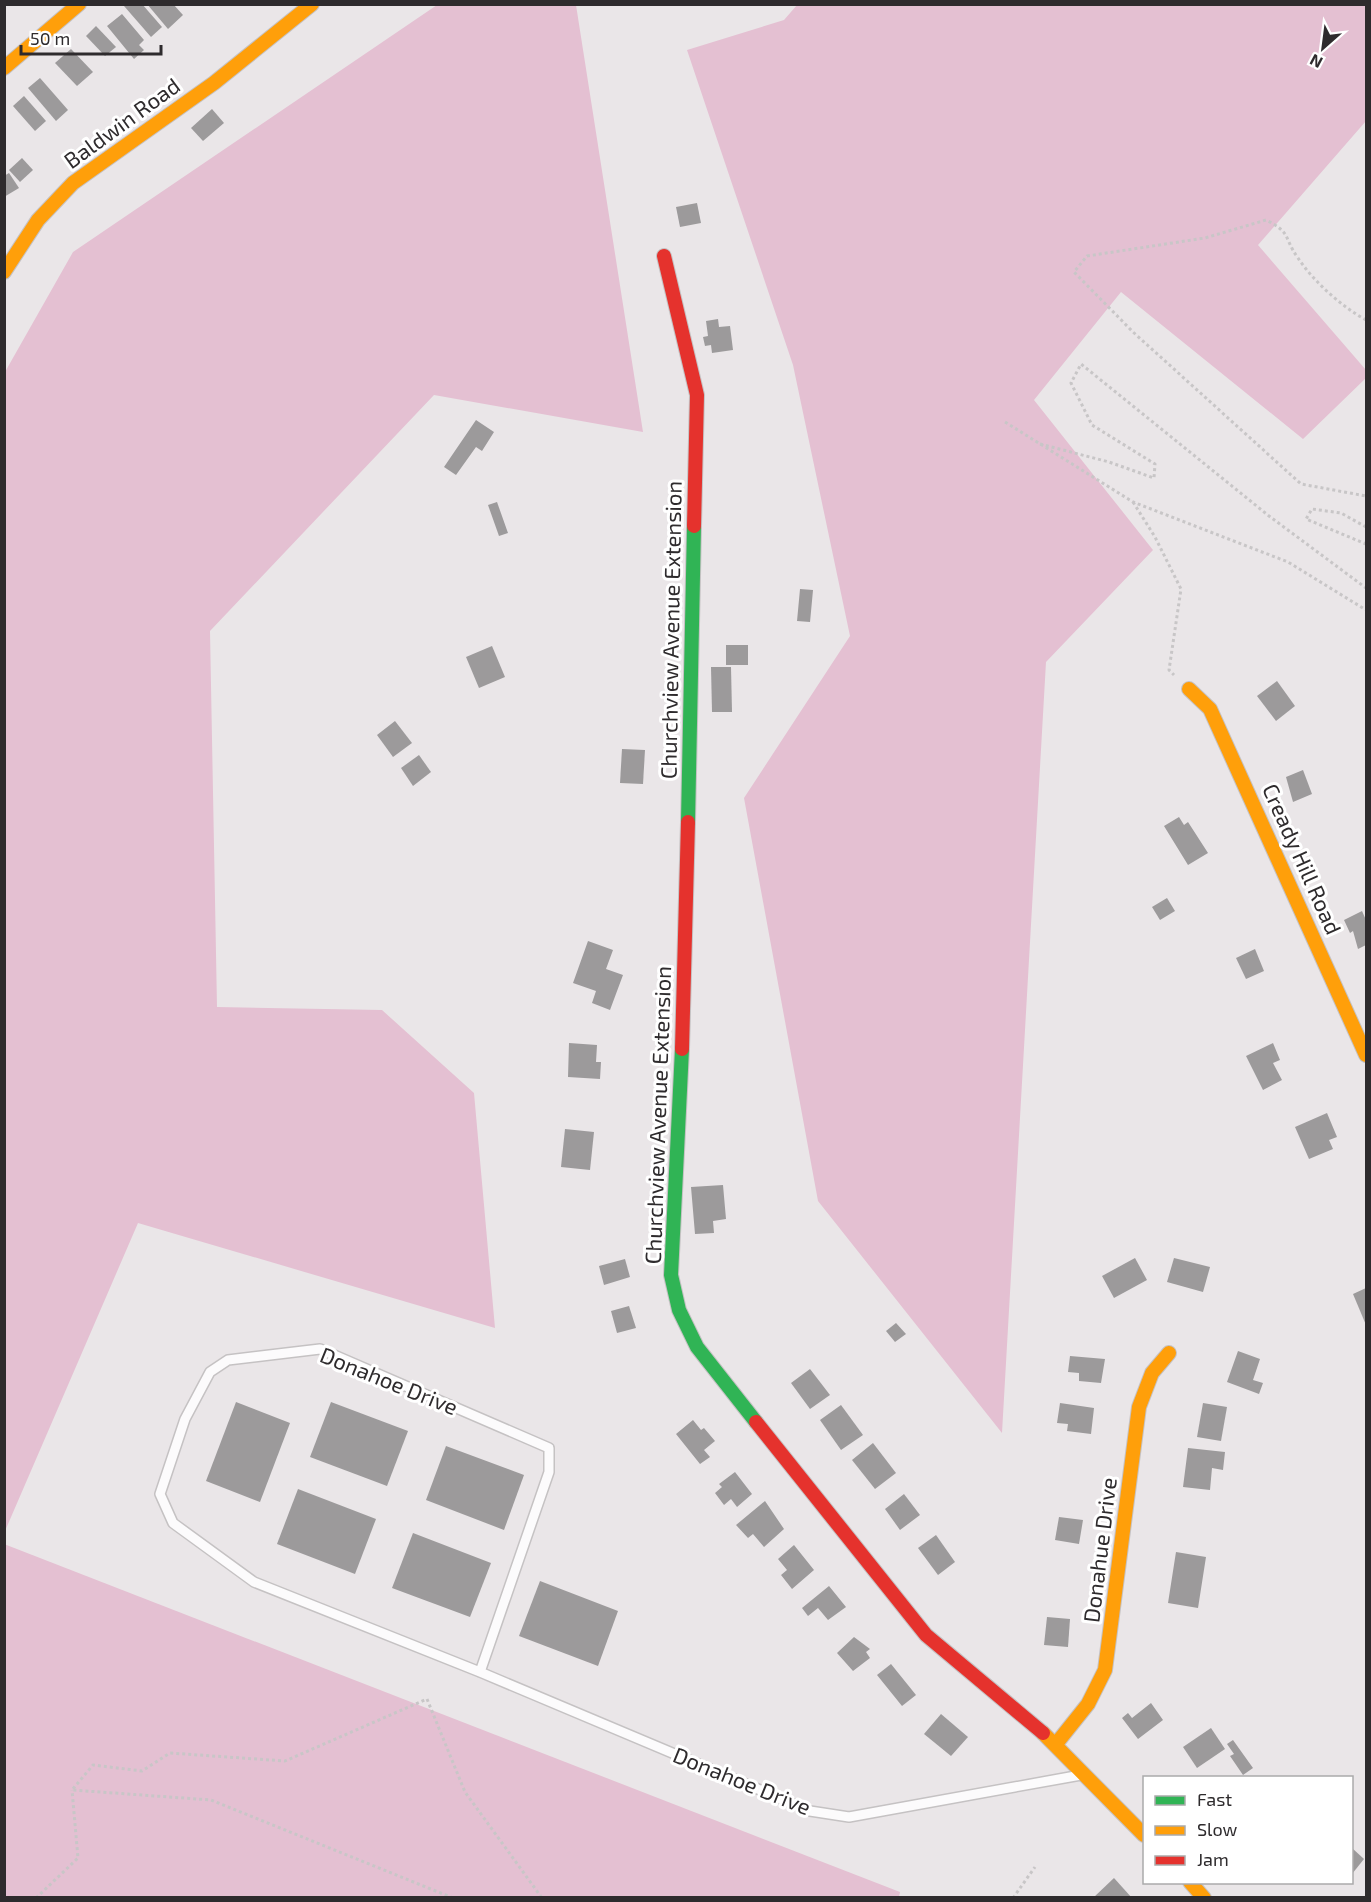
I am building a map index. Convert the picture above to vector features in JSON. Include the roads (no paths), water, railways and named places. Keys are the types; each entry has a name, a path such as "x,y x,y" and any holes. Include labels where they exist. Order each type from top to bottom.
{"street":[{"path":"4,68 79,4"},
{"name":"Baldwin Road","path":"4,272 38,220 73,183 214,83 312,4"},
{"name":"Churchview Avenue Extension","path":"664,256 697,395 684,1020 671,1275 679,1310 697,1347 926,1635 1056,1744 1143,1834"},
{"name":"Cready Hill Road","path":"1188,689 1210,709 1366,1055"},
{"name":"Donahue Drive","path":"1056,1744 1090,1703 1104,1678 1109,1657 1138,1407 1152,1373 1169,1353"},
{"path":"1192,1884 1204,1898"}],"lane":[{"name":"Donahoe Drive","path":"480,1672 549,1472 549,1448 320,1349 228,1360 210,1372 185,1419 160,1494 173,1523 254,1582 480,1672 810,1811 849,1818 1086,1774"}]}
